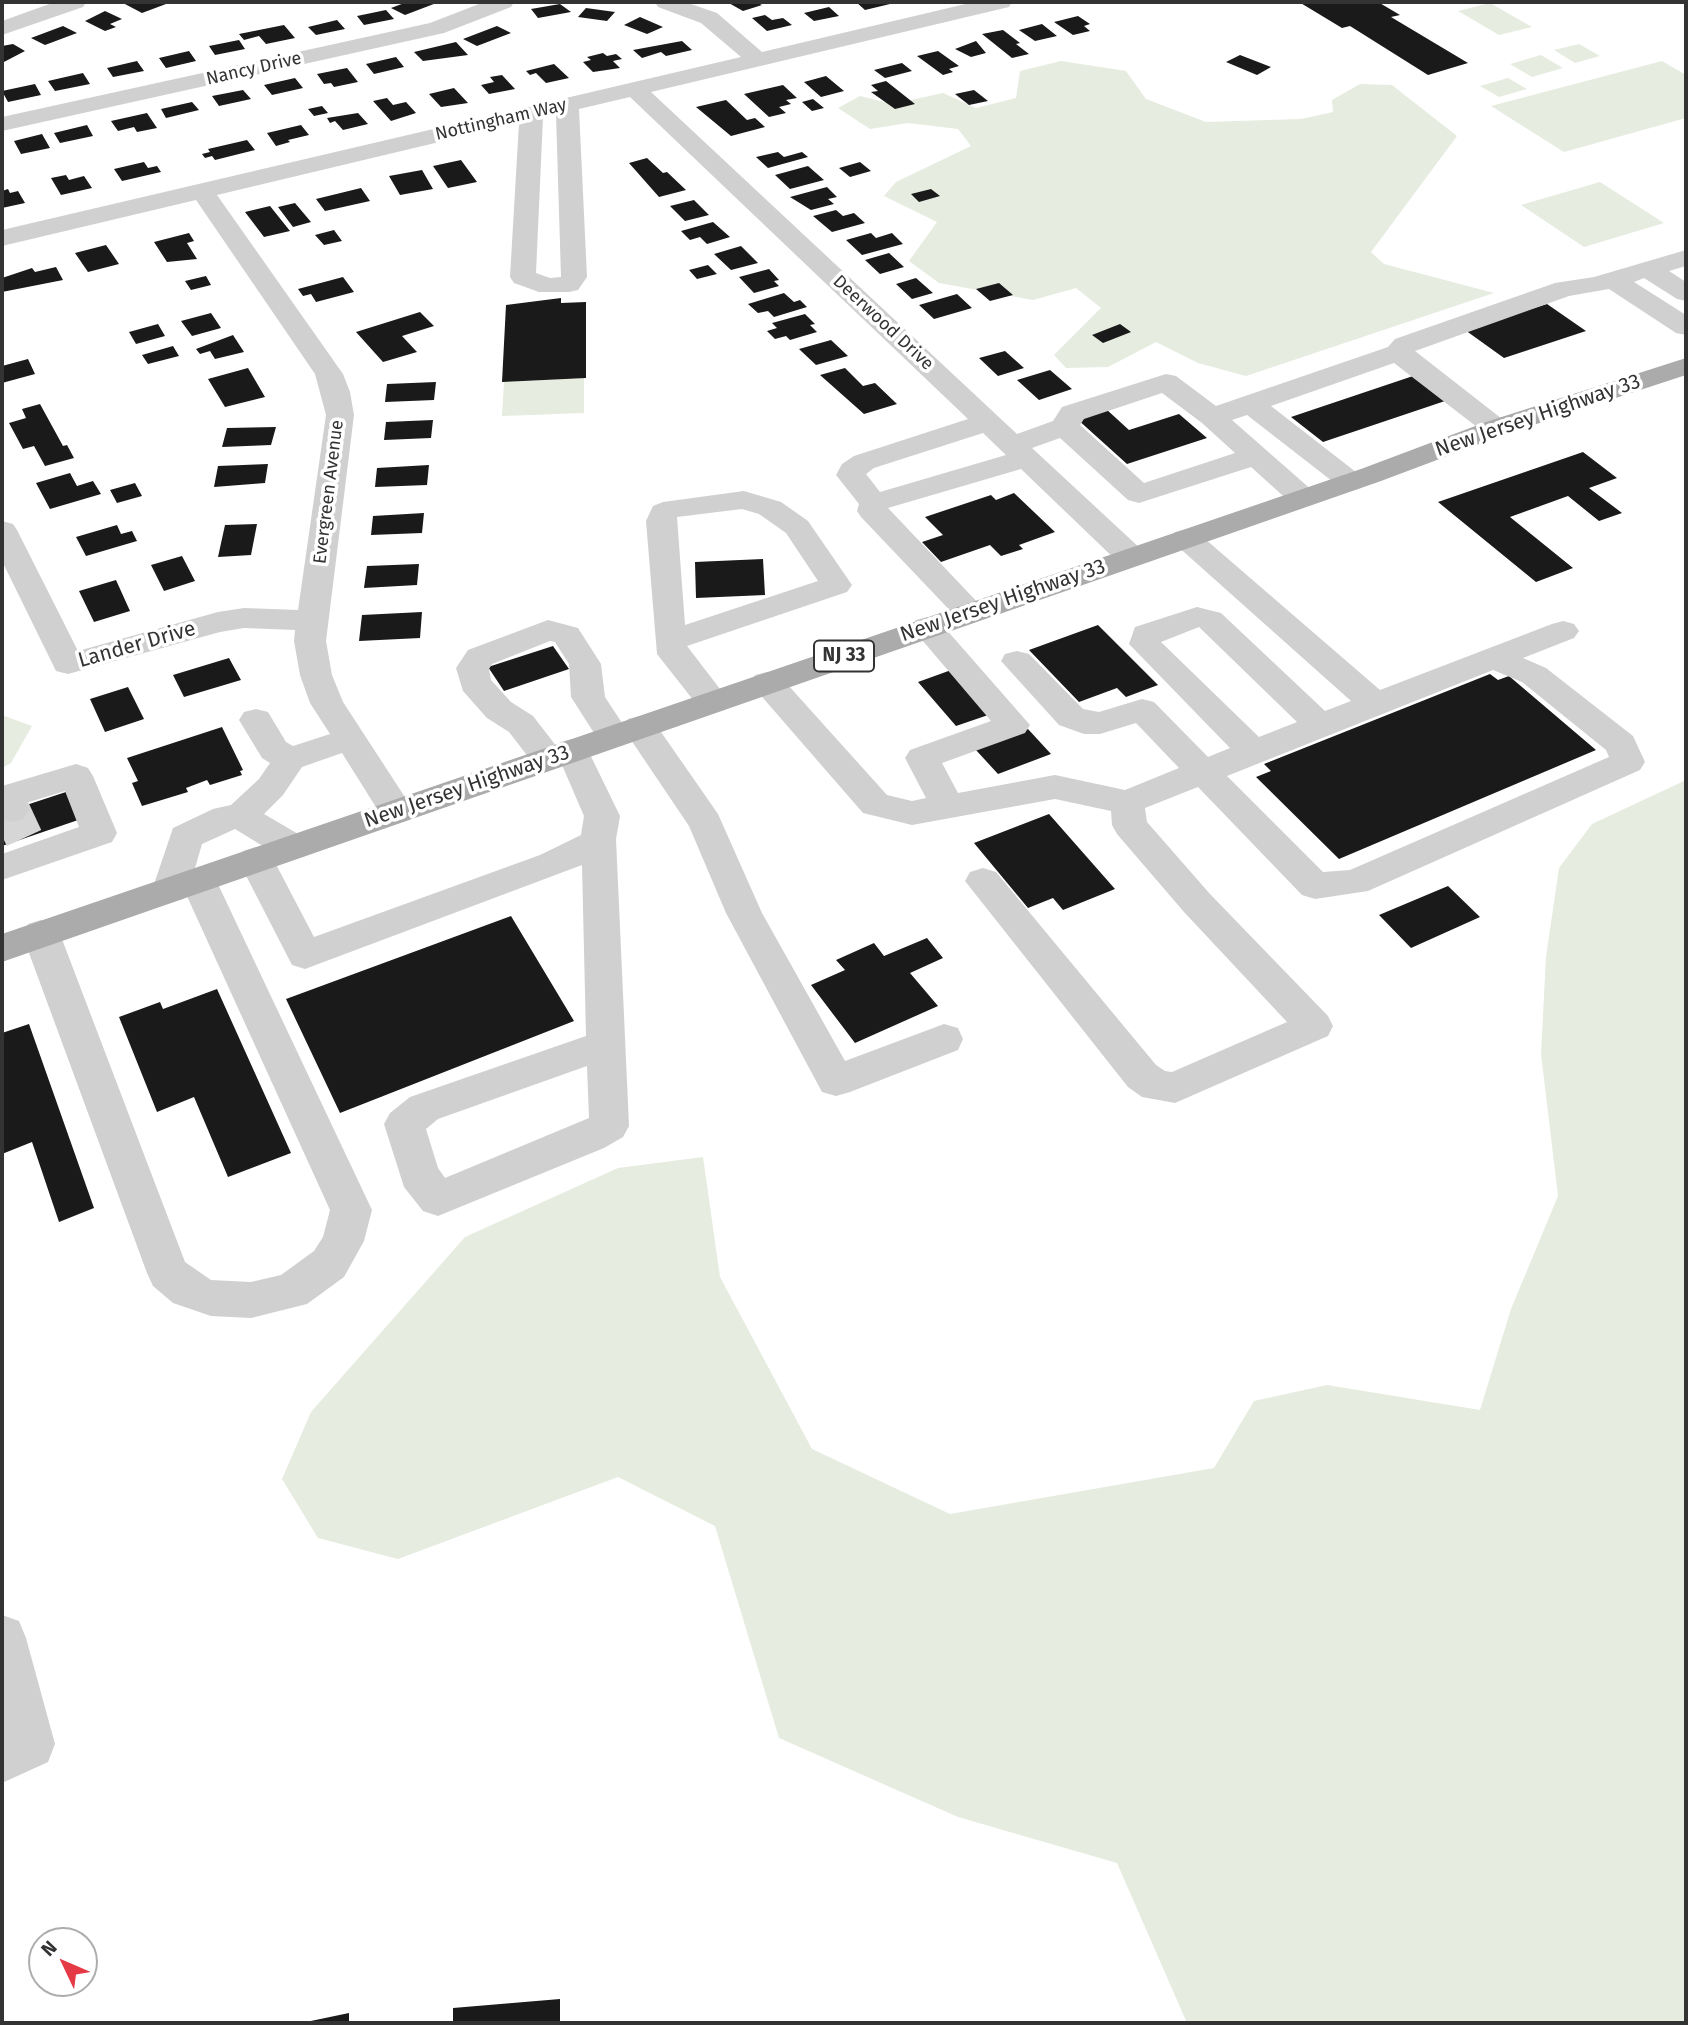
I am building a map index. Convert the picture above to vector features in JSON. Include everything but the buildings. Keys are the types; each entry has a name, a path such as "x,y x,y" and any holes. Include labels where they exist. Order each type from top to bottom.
{"main road":[{"name":"New Jersey Highway 33","path":"2,948 1303,498 1496,428 1686,366"}],"street":[{"path":"2,28 75,2"},
{"name":"Nancy Drive","path":"2,124 436,28 503,2"},
{"path":"666,2 709,18 757,60"},
{"name":"Nottingham Way","path":"2,238 1001,2"},
{"name":"Deerwood Drive","path":"634,88 1131,557"},
{"path":"531,113 523,277 548,286 569,284 574,277 566,104"},
{"name":"Evergreen Avenue","path":"202,191 329,374 336,392 340,415 310,641 316,675 327,704 396,811"},
{"path":"1212,417 1398,353 1405,345 1563,289 1612,279 1686,258"},
{"path":"1647,269 1686,293"},
{"path":"1612,279 1686,327"},
{"path":"1398,353 1496,428"},
{"path":"874,503 1020,452 1065,427 1072,413 1166,382 1212,417 1303,498"},
{"path":"1252,405 1351,481"},
{"path":"874,503 851,475 857,466 988,422"},
{"path":"1065,427 1139,494 1256,456"},
{"path":"670,641 836,585 797,527 770,508 744,500 674,508 664,512 661,521 670,641 673,654 713,702"},
{"path":"874,503 872,511 970,613"},
{"name":"Lander Drive","path":"2,530 68,664 218,622 244,618 312,620"},
{"path":"1186,538 1375,704"},
{"path":"1252,750 1145,644 1146,634 1197,617 1210,620 1320,725"},
{"path":"927,627 1013,725 922,758 948,807"},
{"path":"606,1044 424,1108 404,1124 419,1175 438,1199 590,1137 609,1126 599,840 602,816 560,755 499,710 475,683 472,668 480,657 548,630 567,635 585,663 588,697 627,732 706,823 744,913 836,1081 944,1040"},
{"path":"767,683 874,804 912,813 1055,787 1127,802 1252,750 1563,631"},
{"path":"1142,710 1315,886 1355,882 1628,762 1621,744 1534,675 1491,657"},
{"path":"1017,661 1071,717 1084,723 1100,723 1142,710 1193,689"},
{"path":"256,720 274,750 290,759"},
{"path":"41,934 168,1273 188,1290 211,1298 251,1300 292,1291 329,1264 343,1241 351,1210 184,885 186,837 225,818 241,816 271,787 290,759 349,738"},
{"path":"76,776 99,833 16,843 7,797 76,776"},
{"path":"983,881 1142,1076 1157,1086 1175,1088 1314,1026 1197,903 1130,825 1127,802"},
{"path":"241,816 292,847"},
{"path":"256,860 305,956 553,864 599,840"},
{"path":"2,1638 30,1744 2,1758"}],"shaded area":[{"path":"1490,3 1532,27 1499,35 1458,11"},
{"path":"1579,44 1600,56 1575,63 1554,50"},
{"path":"1541,55 1563,68 1532,77 1510,64"},
{"path":"1061,61 1126,71 1146,99 1206,122 1301,119 1333,112 1332,100 1360,84 1392,85 1457,136 1371,252 1384,264 1494,293 1246,376 1198,363 1156,342 1108,367 1066,368 1054,355 1101,308 1076,288 1033,300 939,283 909,261 937,222 884,196 896,182 971,146 958,129 908,123 870,129 838,108 860,96 893,104 943,93 976,108 1016,98 1020,71"},
{"path":"1662,61 1686,75 1686,118 1564,152 1491,106"},
{"path":"1508,78 1527,89 1499,97 1480,86"},
{"path":"1600,182 1664,223 1584,247 1521,205"},
{"path":"584,378 584,413 502,416 504,382"},
{"path":"2,715 32,726 11,763 2,768"},
{"path":"1684,781 1686,2023 1187,2023 1117,1863 958,1817 779,1738 715,1526 618,1477 398,1559 318,1538 282,1479 311,1412 465,1237 618,1168 703,1157 720,1277 812,1449 950,1514 1214,1468 1254,1401 1327,1385 1480,1410 1511,1309 1558,1196 1541,1054 1546,957 1559,868 1592,824"}],"tunnel":[{"path":"11,810 24,838"}]}
